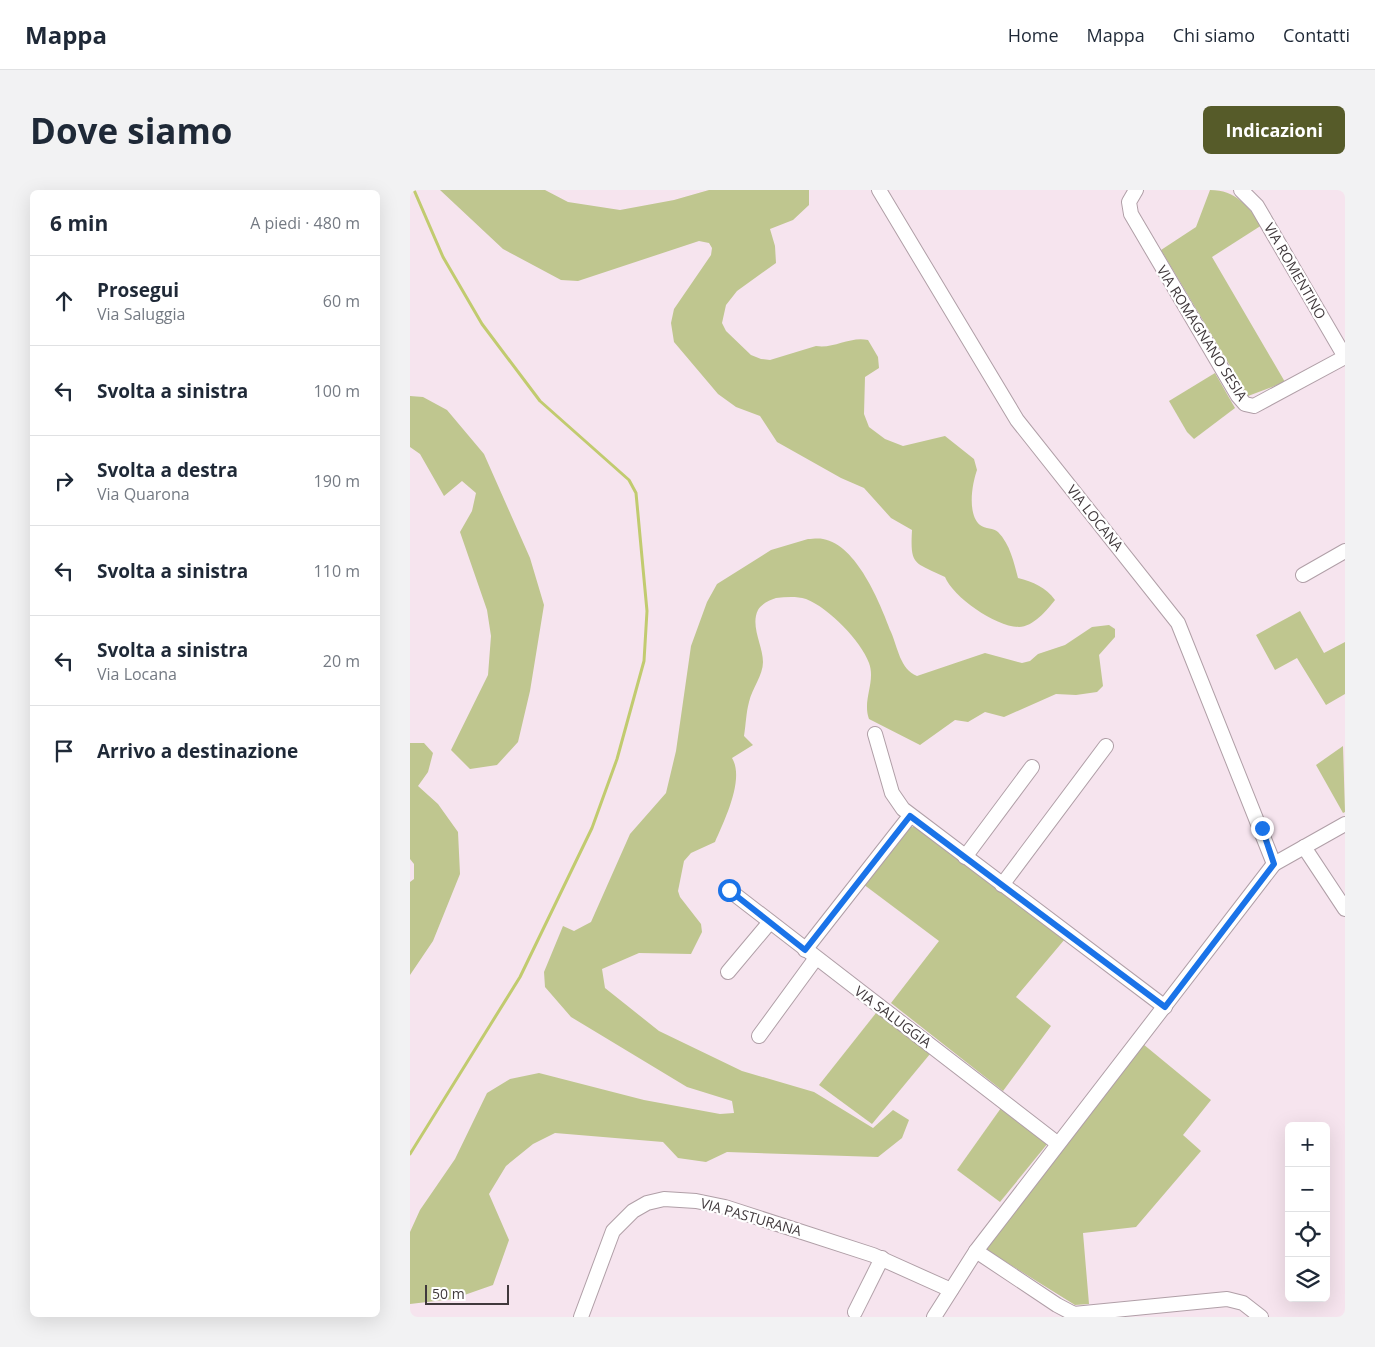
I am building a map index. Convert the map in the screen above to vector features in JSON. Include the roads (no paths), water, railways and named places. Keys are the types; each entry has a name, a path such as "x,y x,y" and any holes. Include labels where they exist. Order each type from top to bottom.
{"street":[{"name":"VIA LOCANA","path":"879,190 1017,420 1178,623 1274,864"},
{"name":"VIA ROMAGNANO SESIA","path":"1136,190 1129,202 1131,214 1245,404 1258,404 1345,357"},
{"name":"VIA ROMENTINO","path":"1241,190 1257,206 1345,357"},
{"path":"1304,575 1345,551"},
{"path":"875,734 892,793 900,806 910,816 1165,1007"},
{"path":"1002,885 1106,746"},
{"path":"966,857 1032,767"},
{"path":"759,1036 811,954 910,816"},
{"path":"940,1314 951,1290 976,1250 1274,864 1345,824"},
{"path":"1304,847 1345,909"},
{"name":"VIA SALUGGIA","path":"729,890 1057,1143"},
{"path":"728,972 770,922"},
{"name":"VIA PASTURANA","path":"581,1317 613,1231 633,1211 646,1204 664,1199 696,1201 724,1207 882,1258 951,1290"},
{"path":"976,1250 1074,1314 1227,1300 1243,1303 1261,1317"},
{"path":"855,1312 882,1258"}],"waterway":[{"path":"410,1154 520,977 592,828 617,759 644,661 647,611 636,493 629,480 540,401 482,324 443,257 414,190"}]}
